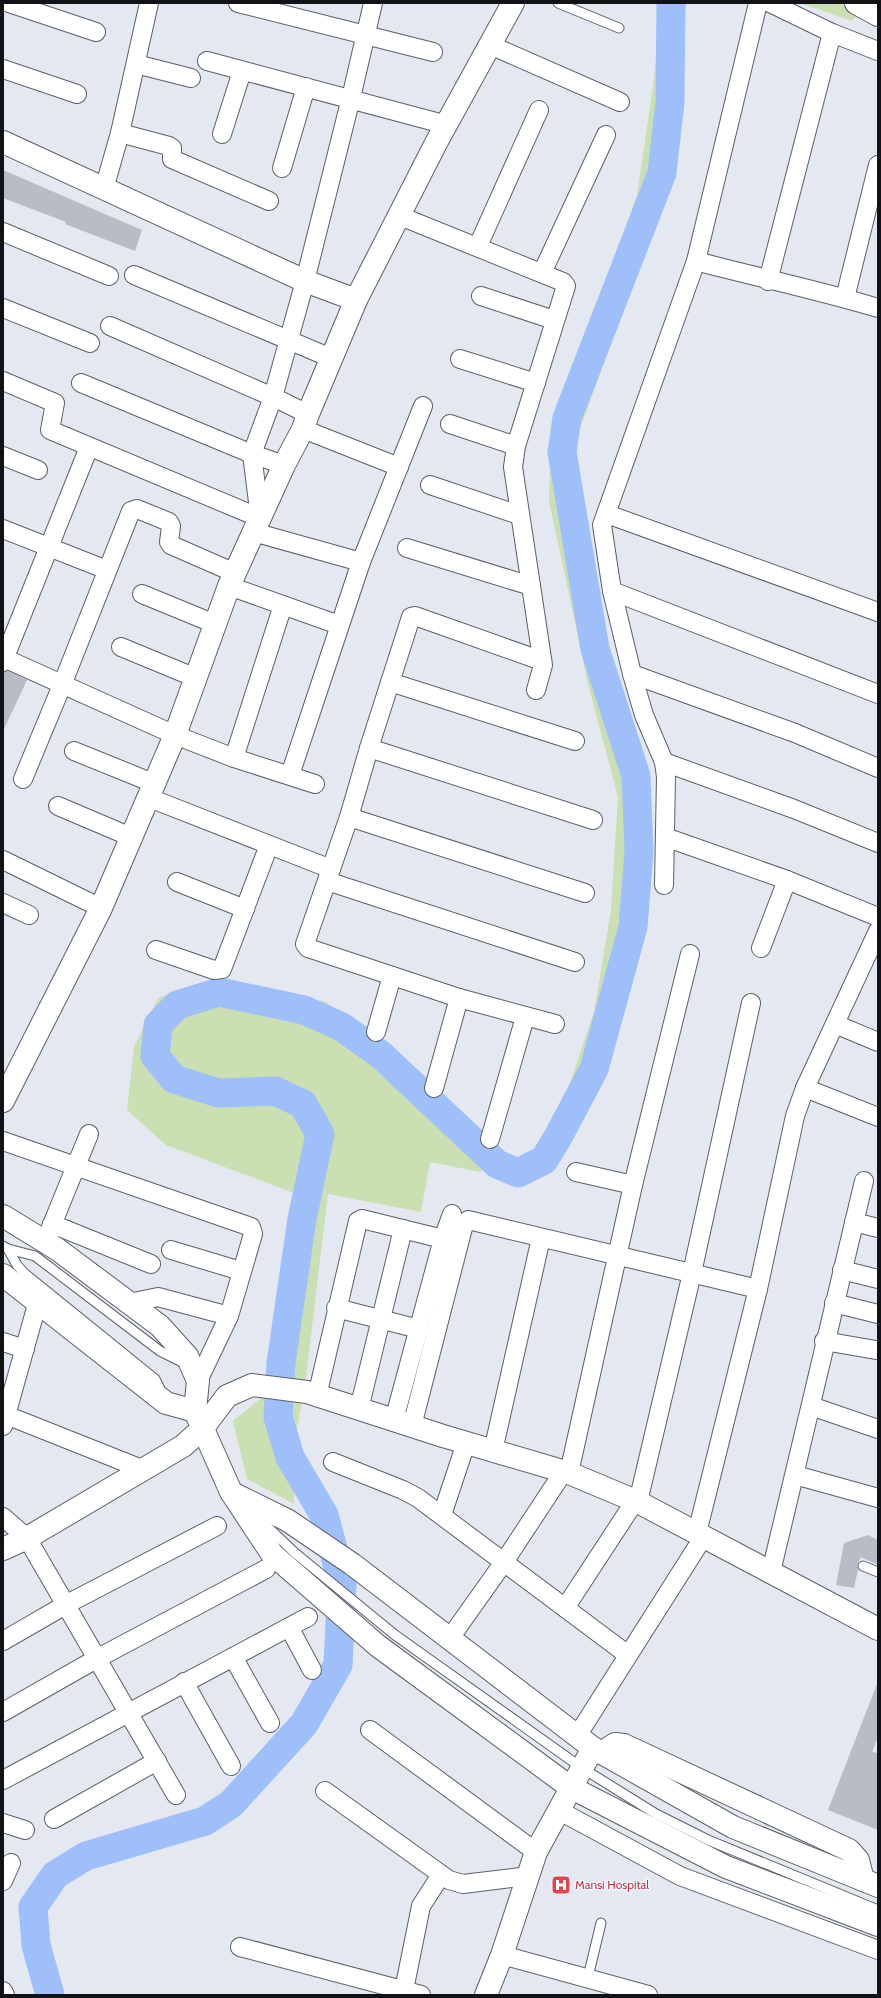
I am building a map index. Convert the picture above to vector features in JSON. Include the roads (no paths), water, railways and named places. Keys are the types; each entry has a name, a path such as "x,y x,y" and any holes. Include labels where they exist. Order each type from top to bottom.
{"street":[{"path":"9,3 96,32"},
{"path":"104,189 120,134 149,3"},
{"path":"238,3 433,52"},
{"path":"256,525 252,454 273,396 306,281 352,98 373,3"},
{"path":"3,1101 101,908 150,790 175,735 232,580 305,421 356,300 447,125 513,3"},
{"path":"664,885 667,783 664,762 644,715 632,674 612,591 602,530 696,261 758,3"},
{"path":"770,3 832,33 878,51"},
{"path":"856,3 878,15"},
{"path":"768,281 832,33"},
{"path":"490,46 620,102"},
{"path":"207,61 306,88 352,98 447,125"},
{"path":"136,64 191,78"},
{"path":"3,69 77,94"},
{"path":"222,134 242,71"},
{"path":"282,168 306,88"},
{"path":"478,246 539,110"},
{"path":"120,134 169,146 172,148 172,159 269,201"},
{"path":"542,273 606,135"},
{"path":"3,142 306,281 356,300"},
{"path":"845,298 878,165"},
{"path":"400,216 478,246 562,282 566,286 554,320 516,446 513,467 542,661 542,668 536,690"},
{"path":"3,232 109,276"},
{"path":"696,261 768,281 845,298 878,308"},
{"path":"134,275 331,358"},
{"path":"481,296 554,320"},
{"path":"3,308 90,343"},
{"path":"110,326 273,396 305,421 399,467"},
{"path":"460,359 536,383"},
{"path":"3,381 54,402 56,405 49,429 256,525 361,562"},
{"path":"81,382 252,454 284,465"},
{"path":"290,775 361,562 423,406"},
{"path":"450,424 516,446"},
{"path":"89,447 4,660 175,735 234,758 315,784"},
{"path":"3,456 38,470"},
{"path":"430,485 519,515"},
{"path":"23,779 131,511 135,508 170,523 169,542 171,545 232,580 283,605 339,625"},
{"path":"607,514 878,612"},
{"path":"3,529 107,570"},
{"path":"408,548 531,586"},
{"path":"612,591 878,694"},
{"path":"142,594 215,624"},
{"path":"234,758 283,605"},
{"path":"542,661 413,616 410,620 390,682 349,817 305,942 306,946 392,976 460,998 555,1024"},
{"path":"121,647 196,678"},
{"path":"632,674 795,733 878,768"},
{"path":"390,682 575,741"},
{"path":"369,748 593,820"},
{"path":"74,751 150,790 269,845 329,875 575,962"},
{"path":"664,762 794,809 878,843"},
{"path":"58,806 131,837"},
{"path":"349,817 585,893"},
{"path":"665,837 787,880 878,917"},
{"path":"156,950 214,970 222,968 269,845"},
{"path":"3,860 101,908"},
{"path":"761,948 787,880"},
{"path":"177,882 245,908"},
{"path":"3,903 29,915"},
{"path":"486,1995 502,1955 536,1852 570,1787 582,1768 628,1655 701,1535 758,1289 795,1116 805,1088 835,1024 871,964 878,931"},
{"path":"450,1638 567,1472 633,1185 690,954"},
{"path":"376,1032 392,976"},
{"path":"434,1088 460,998"},
{"path":"565,1608 637,1501 692,1273 751,1003"},
{"path":"490,1139 525,1017"},
{"path":"835,1024 878,1042"},
{"path":"805,1088 878,1117"},
{"path":"49,1233 89,1134"},
{"path":"3,1141 251,1227 253,1234 229,1316 196,1374"},
{"path":"576,1172 633,1185"},
{"path":"771,1572 811,1406 824,1341 864,1181"},
{"path":"403,1423 419,1329 443,1239 452,1214"},
{"path":"3,1216 49,1233 151,1264"},
{"path":"312,1394 358,1221 362,1219 443,1239"},
{"path":"403,1423 466,1221 470,1219 541,1238 758,1289"},
{"path":"854,1222 878,1228"},
{"path":"359,1409 380,1320 404,1229"},
{"path":"49,1233 129,1303 160,1326 187,1356 196,1374 199,1420 231,1492 272,1554 378,1646 570,1787 726,1867 878,1925"},
{"path":"493,1451 541,1238"},
{"path":"171,1250 241,1271"},
{"path":"842,1270 878,1279"},
{"path":"3,1275 166,1403 199,1420"},
{"path":"129,1303 158,1297 229,1316"},
{"path":"38,1301 5,1415 142,1468"},
{"path":"834,1303 878,1314"},
{"path":"336,1308 419,1329"},
{"path":"824,1341 876,1350"},
{"path":"3,1342 25,1349"},
{"path":"3,1549 27,1538 142,1468 183,1446 199,1420 227,1396 252,1385 312,1394 466,1443 567,1472 637,1501 878,1629"},
{"path":"811,1406 878,1429"},
{"path":"442,1515 466,1443"},
{"path":"333,1462 403,1490 442,1515 628,1655"},
{"path":"794,1476 878,1498"},
{"path":"231,1492 287,1520 352,1564 590,1746 674,1796 733,1827 871,1883"},
{"path":"3,1517 27,1538 67,1604 176,1795"},
{"path":"3,1641 67,1604 217,1526"},
{"path":"3,1712 98,1658 266,1569"},
{"path":"3,1780 308,1617"},
{"path":"289,1627 312,1670"},
{"path":"233,1657 270,1723"},
{"path":"184,1682 231,1766"},
{"path":"370,1730 536,1852"},
{"path":"54,1819 157,1762"},
{"path":"325,1791 449,1880 464,1884 528,1876"},
{"path":"558,1810 680,1876 878,1950"},
{"path":"3,1823 25,1830"},
{"path":"3,1881 11,1863"},
{"path":"240,1947 412,1993 421,1906 441,1875"},
{"path":"502,1955 588,1977 648,1995"},
{"path":"3,1991 5,1995"}],"lane":[{"path":"558,3 620,28"},
{"path":"6,1247 35,1256 160,1351 196,1374"},
{"path":"6,1247 17,1265 24,1273 155,1379 161,1387 166,1403"},
{"path":"231,1492 295,1552 395,1635 582,1768 656,1814 708,1840 878,1910"},
{"path":"863,1566 878,1572"},
{"path":"588,1977 601,1923"}],"waterway":[{"path":"50,1995 36,1945 33,1907 55,1875 86,1856 205,1821 231,1804 304,1724 338,1665 342,1582 324,1515 290,1457 278,1417 281,1363 302,1219 320,1134 303,1104 275,1091 218,1093 174,1079 155,1056 158,1025 177,1005 219,992 304,1010 342,1027 381,1055 497,1164 518,1173 544,1160 594,1069 633,927 639,851 636,776 595,649 562,452 567,418 662,173 670,102 671,3"}],"place":[{"name":"Mansi Hospital","path":"561,1885"}]}
